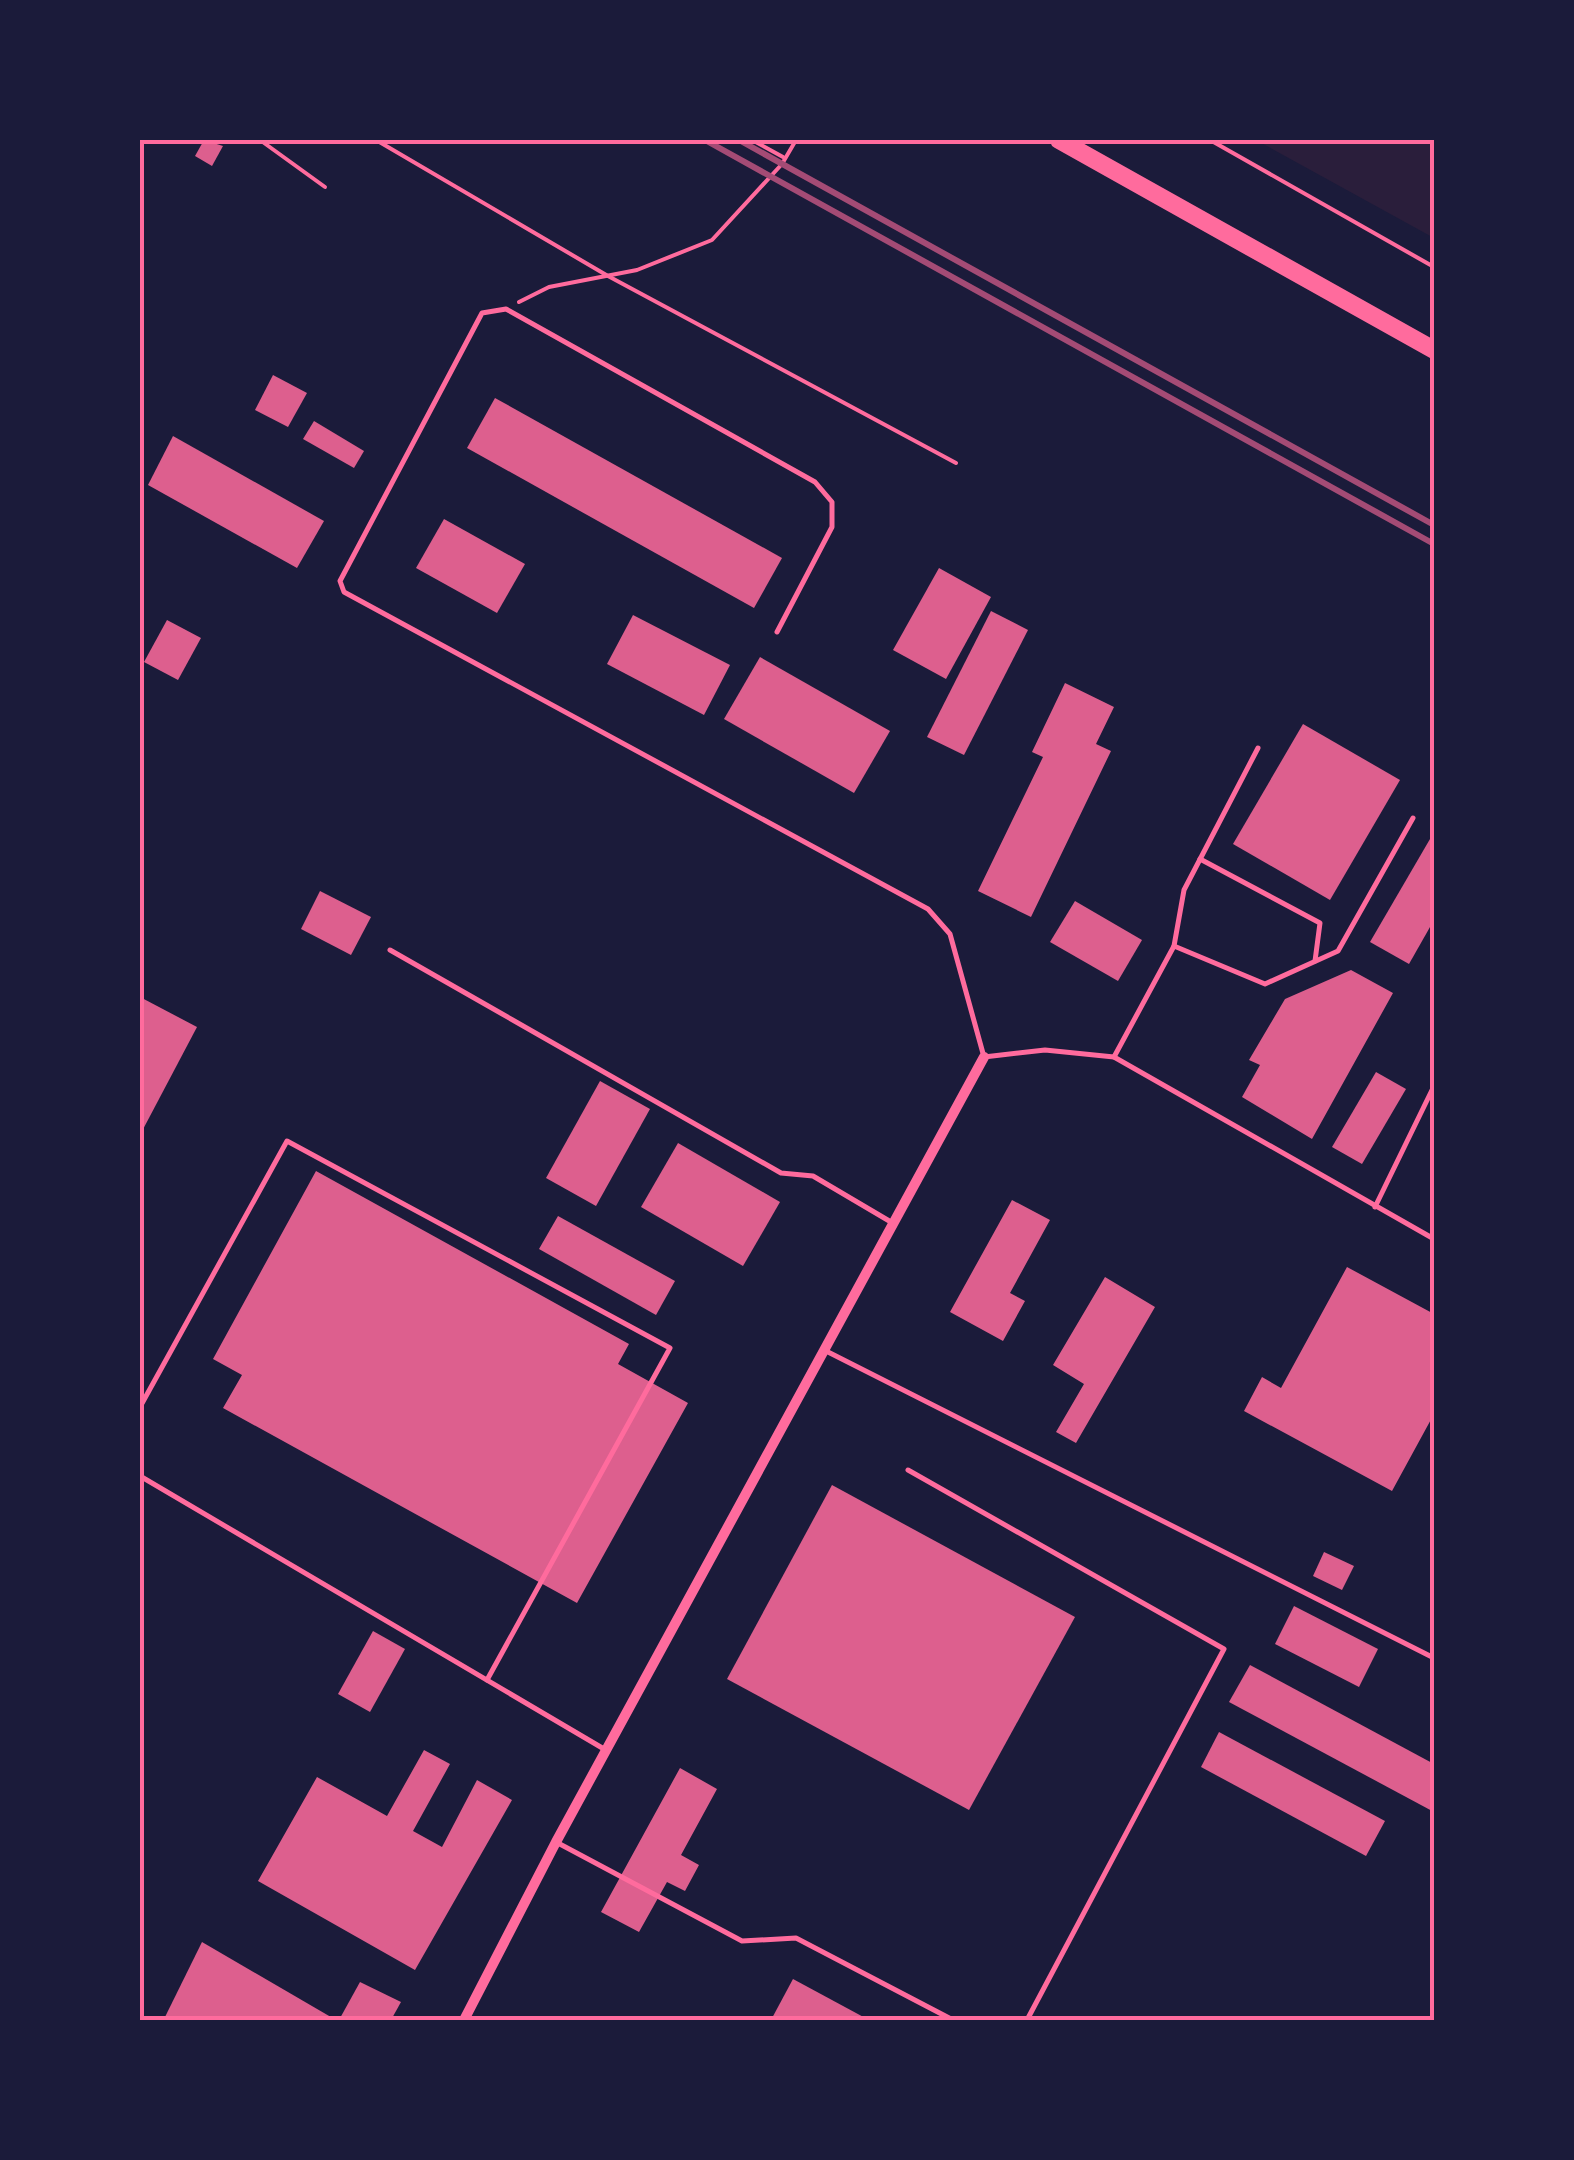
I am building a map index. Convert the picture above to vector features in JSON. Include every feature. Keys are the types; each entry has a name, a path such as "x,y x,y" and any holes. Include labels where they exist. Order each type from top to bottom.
{"highway":[{"path":"1059,140 1434,350"}],"street":[{"path":"464,2020 556,1842 984,1058"}],"lane":[{"path":"777,632 832,528 832,502 824,492 815,482 506,309 482,313 340,581 344,592 928,910 950,934 984,1058 1045,1050 1114,1057 1434,1238"},
{"path":"1114,1057 1174,946 1184,890 1258,748"},
{"path":"1174,946 1265,984 1338,951 1413,818"},
{"path":"1200,859 1320,924 1316,962"},
{"path":"390,950 781,1173 813,1176 894,1224"},
{"path":"1375,1208 1434,1086"},
{"path":"140,1407 287,1141 670,1348 487,1680"},
{"path":"823,1350 1434,1658"},
{"path":"908,1470 1224,1649 1027,2020"},
{"path":"140,1476 606,1750"},
{"path":"556,1842 742,1941 796,1938 953,2020"}],"path":[{"path":"260,140 325,188"},
{"path":"376,140 608,276 956,463"},
{"path":"752,140 785,158"},
{"path":"506,309 548,287 638,270 712,240 785,158 796,140"},
{"path":"1210,140 1434,267"}],"shaded area":[{"path":"1256,140 1434,140 1434,238"}],"building":[{"path":"204,140 223,146 212,166 195,156"},
{"path":"273,375 307,393 288,427 255,410"},
{"path":"495,398 782,558 754,608 467,448"},
{"path":"314,421 364,451 354,468 303,439"},
{"path":"173,436 324,521 297,568 148,485"},
{"path":"444,519 525,564 497,613 416,568"},
{"path":"939,568 991,597 946,679 893,650"},
{"path":"991,611 1028,630 964,755 927,737"},
{"path":"633,615 730,665 704,715 607,664"},
{"path":"167,620 201,638 178,680 144,662"},
{"path":"760,657 890,731 854,793 724,719"},
{"path":"1065,683 1114,707 1096,744 1111,751 1031,917 978,891 1043,757 1032,752"},
{"path":"1303,724 1400,780 1330,900 1233,844"},
{"path":"1430,839 1434,841 1434,920 1409,964 1370,942"},
{"path":"320,891 371,917 351,955 301,929"},
{"path":"1075,901 1142,940 1118,981 1050,942"},
{"path":"1351,970 1393,993 1312,1139 1242,1097 1260,1065 1249,1060 1285,999"},
{"path":"140,997 197,1027 140,1135"},
{"path":"1376,1072 1406,1089 1362,1164 1332,1147"},
{"path":"600,1081 650,1109 596,1206 546,1178"},
{"path":"678,1143 780,1202 743,1266 641,1207"},
{"path":"316,1171 629,1344 618,1364 688,1403 577,1603 223,1408 242,1375 213,1359"},
{"path":"1012,1200 1050,1220 1010,1293 1025,1301 1003,1341 950,1312"},
{"path":"558,1216 675,1281 656,1315 539,1249"},
{"path":"1347,1267 1434,1314 1434,1414 1392,1491 1244,1411 1262,1377 1281,1388"},
{"path":"1105,1277 1155,1307 1076,1443 1056,1432 1084,1384 1053,1365"},
{"path":"832,1485 1075,1617 969,1810 727,1679"},
{"path":"1324,1552 1354,1566 1342,1590 1313,1576"},
{"path":"1294,1606 1378,1649 1359,1687 1275,1644"},
{"path":"373,1631 405,1649 370,1712 338,1694"},
{"path":"1250,1665 1434,1764 1434,1812 1229,1702"},
{"path":"1219,1732 1385,1821 1366,1856 1201,1767"},
{"path":"424,1750 450,1764 413,1831 442,1847 477,1780 512,1800 415,1970 258,1881 317,1777 387,1816"},
{"path":"680,1768 717,1789 681,1855 699,1865 685,1891 667,1882 639,1932 601,1912"},
{"path":"202,1942 336,2020 165,2017"},
{"path":"793,1979 869,2020 771,2020"},
{"path":"360,1982 401,2002 391,2020 339,2020"}],"railway":[{"path":"705,140 1434,544"},
{"path":"739,140 1434,525"}]}
